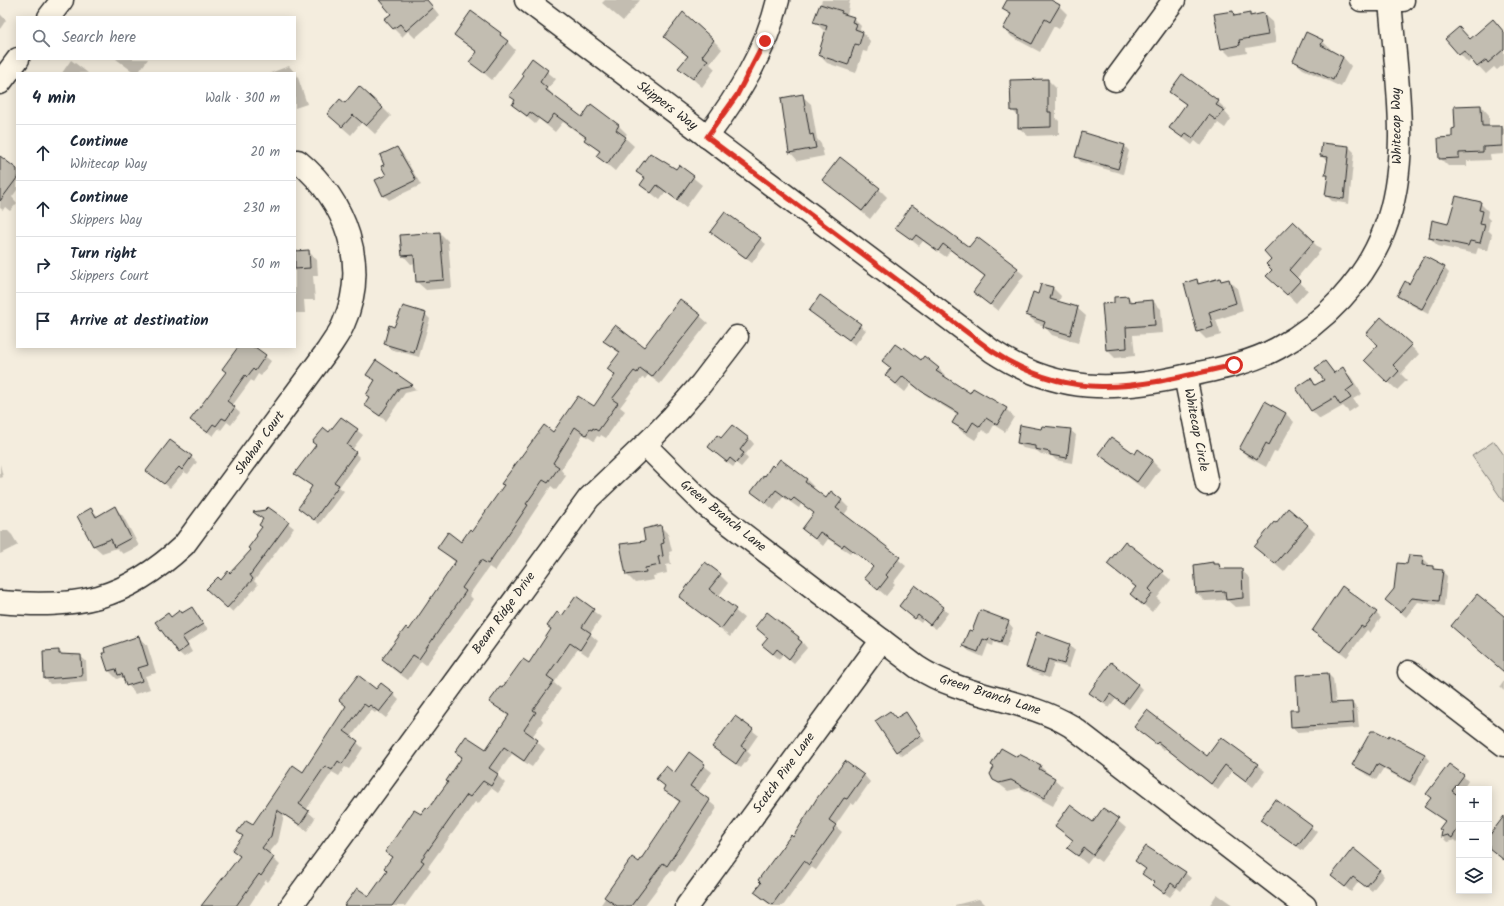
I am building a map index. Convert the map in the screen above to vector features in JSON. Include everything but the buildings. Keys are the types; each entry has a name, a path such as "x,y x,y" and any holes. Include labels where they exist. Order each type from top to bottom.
{"street":[{"path":"50,16 62,0"},
{"name":"Skippers Way","path":"526,0 985,346 1012,363 1049,378 1097,387 1129,386 1185,376"},
{"path":"707,137 737,95 759,55 778,0"},
{"path":"1114,80 1174,0"},
{"path":"1361,0 1397,0"},
{"name":"Whitecap Way","path":"1185,376 1234,365 1277,348 1303,333 1343,297 1362,273 1383,233 1393,204 1398,174 1400,136 1397,0"},
{"path":"0,82 17,60"},
{"name":"Shahan Court","path":"0,602 50,605 94,599 130,585 155,570 184,545 327,351 343,325 350,304 354,281 352,250 347,228 334,200 315,176 298,161"},
{"name":"Beam Ridge Drive","path":"291,906 589,498 645,445 696,389 737,337"},
{"name":"Whitecap Circle","path":"1185,376 1207,484"},
{"name":"Green Branch Lane","path":"645,445 705,505 917,667 939,679 1040,711 1071,726 1305,906"},
{"name":"Scotch Pine Lane","path":"687,906 882,640"},
{"path":"1409,672 1504,745"}],"shaded area":[{"path":"1494,441 1504,455 1504,502 1472,456"}],"route":[{"path":"765,41 737,95 707,137 992,351 1012,363 1034,373 1073,384 1097,387 1120,387 1144,384 1234,365"}]}
